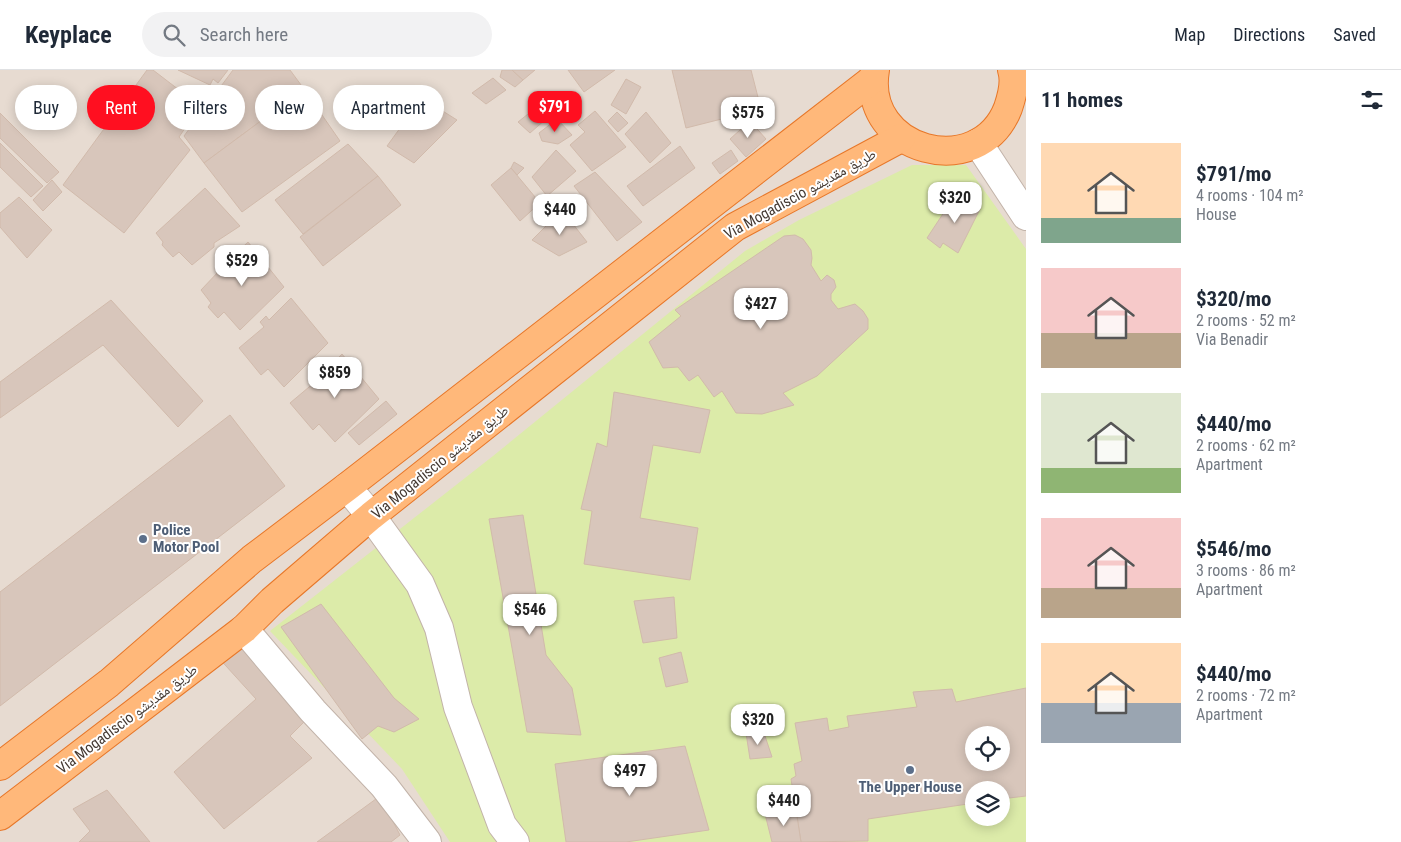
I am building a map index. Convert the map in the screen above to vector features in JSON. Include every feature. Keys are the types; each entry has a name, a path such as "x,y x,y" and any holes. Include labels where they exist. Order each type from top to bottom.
{"highway":[{"path":"874,74 876,101 885,121 901,138 919,147 938,151 959,150 978,143 993,131 1005,115 1017,86"},
{"path":"0,766 109,684 252,559 347,488 874,74"},
{"name":"Via Mogadiscio طريق مقديشو","path":"0,816 244,629 272,601 371,516 735,227 901,138"}],"street":[{"path":"978,143 1026,216"},
{"path":"347,488 371,516 420,584 439,628 458,707 502,825 515,842"},
{"path":"244,629 313,711 384,786 427,842"}],"shaded area":[{"path":"0,70 1026,70 1026,842 0,842"}],"green space":[{"path":"912,165 966,165 1026,249 1026,842 450,842 402,769 270,631 493,456 745,251 799,220"}],"building":[{"path":"147,70 153,70 173,85 165,85 165,130 184,130 179,137 190,150 124,233 63,185 103,130 155,130 155,85 136,85"},
{"path":"178,70 228,70 218,83 213,79 210,85"},
{"path":"233,70 290,70 301,85 255,85 255,125 204,163 184,136 188,130 245,130 245,85 222,85"},
{"path":"502,70 512,70 523,80 515,87 500,77"},
{"path":"512,70 535,70 523,80"},
{"path":"568,70 615,70 584,92"},
{"path":"672,70 751,70 761,109 686,128"},
{"path":"493,78 506,90 486,104 472,93"},
{"path":"626,79 641,87 626,114 611,105"},
{"path":"543,102 554,112 530,133 518,122"},
{"path":"595,111 626,147 592,171 570,145 585,132 578,125"},
{"path":"444,112 457,120 414,163 387,146 399,130 444,130"},
{"path":"617,112 628,123 618,132 608,121"},
{"path":"646,112 671,143 650,163 625,134"},
{"path":"0,113 59,172 47,183 0,138"},
{"path":"323,116 340,141 242,212 204,163 255,125 255,130 323,130"},
{"path":"557,119 572,135 558,144 542,141 539,133"},
{"path":"750,121 766,139 746,157 730,139"},
{"path":"0,143 43,186 31,197 0,167"},
{"path":"348,144 378,176 303,234 275,200"},
{"path":"680,146 695,168 643,206 627,186"},
{"path":"556,150 576,171 547,196 532,177"},
{"path":"731,150 738,161 720,174 712,163"},
{"path":"514,162 524,168 517,175 511,168"},
{"path":"511,168 540,203 520,221 491,185"},
{"path":"595,172 642,222 617,241 574,186"},
{"path":"378,176 401,205 323,266 300,237"},
{"path":"52,180 62,192 43,211 33,200"},
{"path":"205,188 240,226 214,243 214,247 192,265 179,252 173,257 162,245 163,242 156,233"},
{"path":"956,194 981,207 958,253 943,243 940,248 927,238"},
{"path":"19,197 52,230 27,258 0,227 0,213"},
{"path":"562,210 587,242 559,256 532,240"},
{"path":"795,235 803,239 811,250 811,265 821,281 827,275 834,280 836,287 831,294 831,300 838,309 855,304 868,319 868,329 817,376 783,393 794,405 762,414 736,413 722,391 714,397 698,375 689,381 678,367 663,368 649,342 681,316 675,310 784,236"},
{"path":"248,242 284,287 240,330 224,312 218,318 208,307 211,303 201,290 220,270 217,265 222,259 226,263"},
{"path":"291,298 328,343 284,387 268,369 261,375 239,348 264,327 260,322 266,316 269,320"},
{"path":"111,300 203,401 178,427 103,345 0,418 0,382"},
{"path":"342,354 379,399 335,442 319,424 313,430 290,403 315,382 312,377 317,371 321,376"},
{"path":"614,392 710,410 700,453 653,445 640,518 698,528 690,580 584,564 592,511 581,509 597,443 607,447"},
{"path":"386,401 397,414 359,445 348,433"},
{"name":"Police Motor Pool","path":"230,415 285,486 0,706 0,592"},
{"path":"523,515 546,655 572,688 581,735 527,732 489,519"},
{"path":"674,597 677,638 643,643 634,601"},
{"path":"321,604 394,698 419,719 394,732 378,726 362,739 281,627"},
{"path":"246,633 312,714 290,736 312,758 224,829 174,772 256,699 216,655"},
{"path":"681,652 688,682 666,687 659,658"},
{"name":"The Upper House","path":"1026,688 1026,796 1010,798 1010,781 965,781 965,804 868,819 868,841 801,842 791,779 796,776 794,764 802,761 795,723 827,718 829,731 849,727 847,716 917,707 913,692 952,689 956,702"},
{"path":"746,733 764,733 772,757 750,759"},
{"path":"685,746 709,830 626,842 566,842 555,764"},
{"path":"107,790 150,842 79,842 90,831 73,809"},
{"path":"380,796 400,835 391,842 317,842"},
{"path":"796,810 801,842 772,842 765,814"}],"place":[{"name":"Police Motor Pool","path":"143,539"},
{"name":"The Upper House","path":"910,770"}]}
